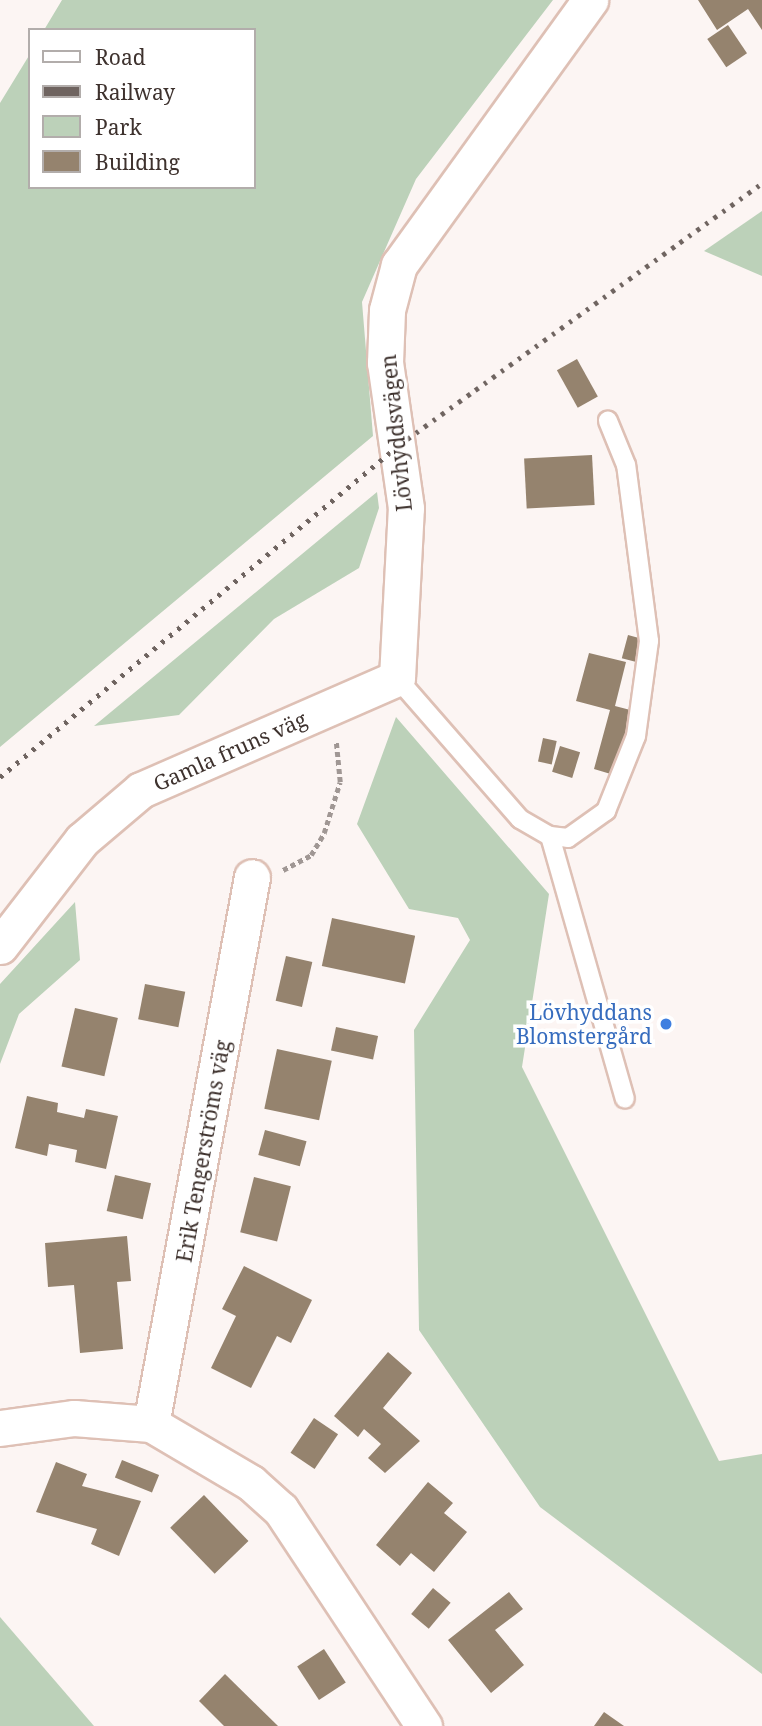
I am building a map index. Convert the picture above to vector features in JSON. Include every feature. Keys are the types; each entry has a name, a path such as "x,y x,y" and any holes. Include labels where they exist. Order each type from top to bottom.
{"street":[{"name":"Lövhyddsvägen","path":"397,678 406,508 385,363 387,310 399,265 590,0"},
{"name":"Gamla fruns väg","path":"0,946 82,840 141,790 397,678"},
{"name":"Erik Tengerströms väg","path":"151,1424 252,877"},
{"path":"0,1428 74,1418 151,1424 198,1445 281,1510 424,1726"}],"lane":[{"path":"397,678 520,818 550,836 568,838 606,811 641,711 649,641 646,594 626,464 608,421"},
{"path":"550,836 625,1099"}],"path":[{"path":"252,877 293,867 324,833 340,782 328,707"}],"green space":[{"path":"62,0 553,0 416,179 362,302 373,436 0,747 0,103 28,57 28,189 256,189 256,28 45,28"},
{"path":"762,211 762,276 704,251"},
{"path":"377,492 379,508 359,568 274,619 179,715 94,726"},
{"path":"396,717 549,894 522,1067 719,1461 762,1454 762,1674 540,1507 419,1330 414,1030 470,940 458,918 409,909 357,824"},
{"path":"75,902 80,960 19,1014 0,1064 0,984"},
{"path":"0,1617 94,1726 0,1726"}],"building":[{"path":"698,0 762,0 762,30 748,9 717,30"},
{"path":"728,25 747,53 726,67 707,39"},
{"path":"577,359 598,397 578,408 557,370"},
{"path":"592,455 595,505 527,508 524,459"},
{"path":"628,635 643,639 637,662 622,658"},
{"path":"589,653 626,662 615,706 638,712 614,775 594,769 610,710 576,701"},
{"path":"543,738 557,741 552,764 538,761"},
{"path":"560,746 580,752 572,778 552,772"},
{"path":"332,918 415,936 405,984 322,966"},
{"path":"286,956 312,962 302,1007 276,1001"},
{"path":"145,984 185,992 178,1027 138,1019"},
{"path":"75,1008 118,1018 104,1076 62,1066"},
{"path":"336,1027 378,1036 373,1059 331,1050"},
{"path":"277,1049 332,1061 319,1120 264,1109"},
{"path":"27,1096 58,1103 57,1112 84,1118 86,1109 118,1116 106,1169 75,1162 77,1150 49,1144 47,1156 15,1148"},
{"path":"265,1130 307,1141 300,1166 258,1155"},
{"path":"115,1175 151,1183 143,1219 107,1211"},
{"path":"254,1177 291,1186 277,1241 240,1232"},
{"path":"127,1236 131,1281 117,1282 123,1349 80,1353 74,1285 48,1287 45,1243"},
{"path":"244,1266 312,1300 291,1343 277,1336 251,1388 211,1368 236,1316 222,1309"},
{"path":"388,1352 412,1373 383,1408 420,1441 385,1473 368,1458 381,1444 364,1429 358,1437 334,1416"},
{"path":"314,1418 338,1434 315,1469 291,1453"},
{"path":"122,1460 159,1475 152,1493 115,1478"},
{"path":"56,1462 87,1474 82,1486 141,1501 119,1556 91,1544 97,1529 36,1512"},
{"path":"428,1482 453,1503 444,1513 467,1532 434,1572 411,1553 400,1566 376,1545"},
{"path":"204,1495 248,1541 215,1574 170,1528"},
{"path":"433,1588 451,1603 429,1629 411,1614"},
{"path":"509,1592 523,1609 495,1630 524,1665 491,1693 448,1640"},
{"path":"324,1649 346,1683 319,1700 297,1666"},
{"path":"225,1674 278,1726 224,1726 199,1701"},
{"path":"604,1712 624,1726 594,1726"}],"railway":[{"path":"0,777 399,445 762,183"}],"place":[{"name":"Lövhyddans Blomstergård","path":"666,1024"}]}
